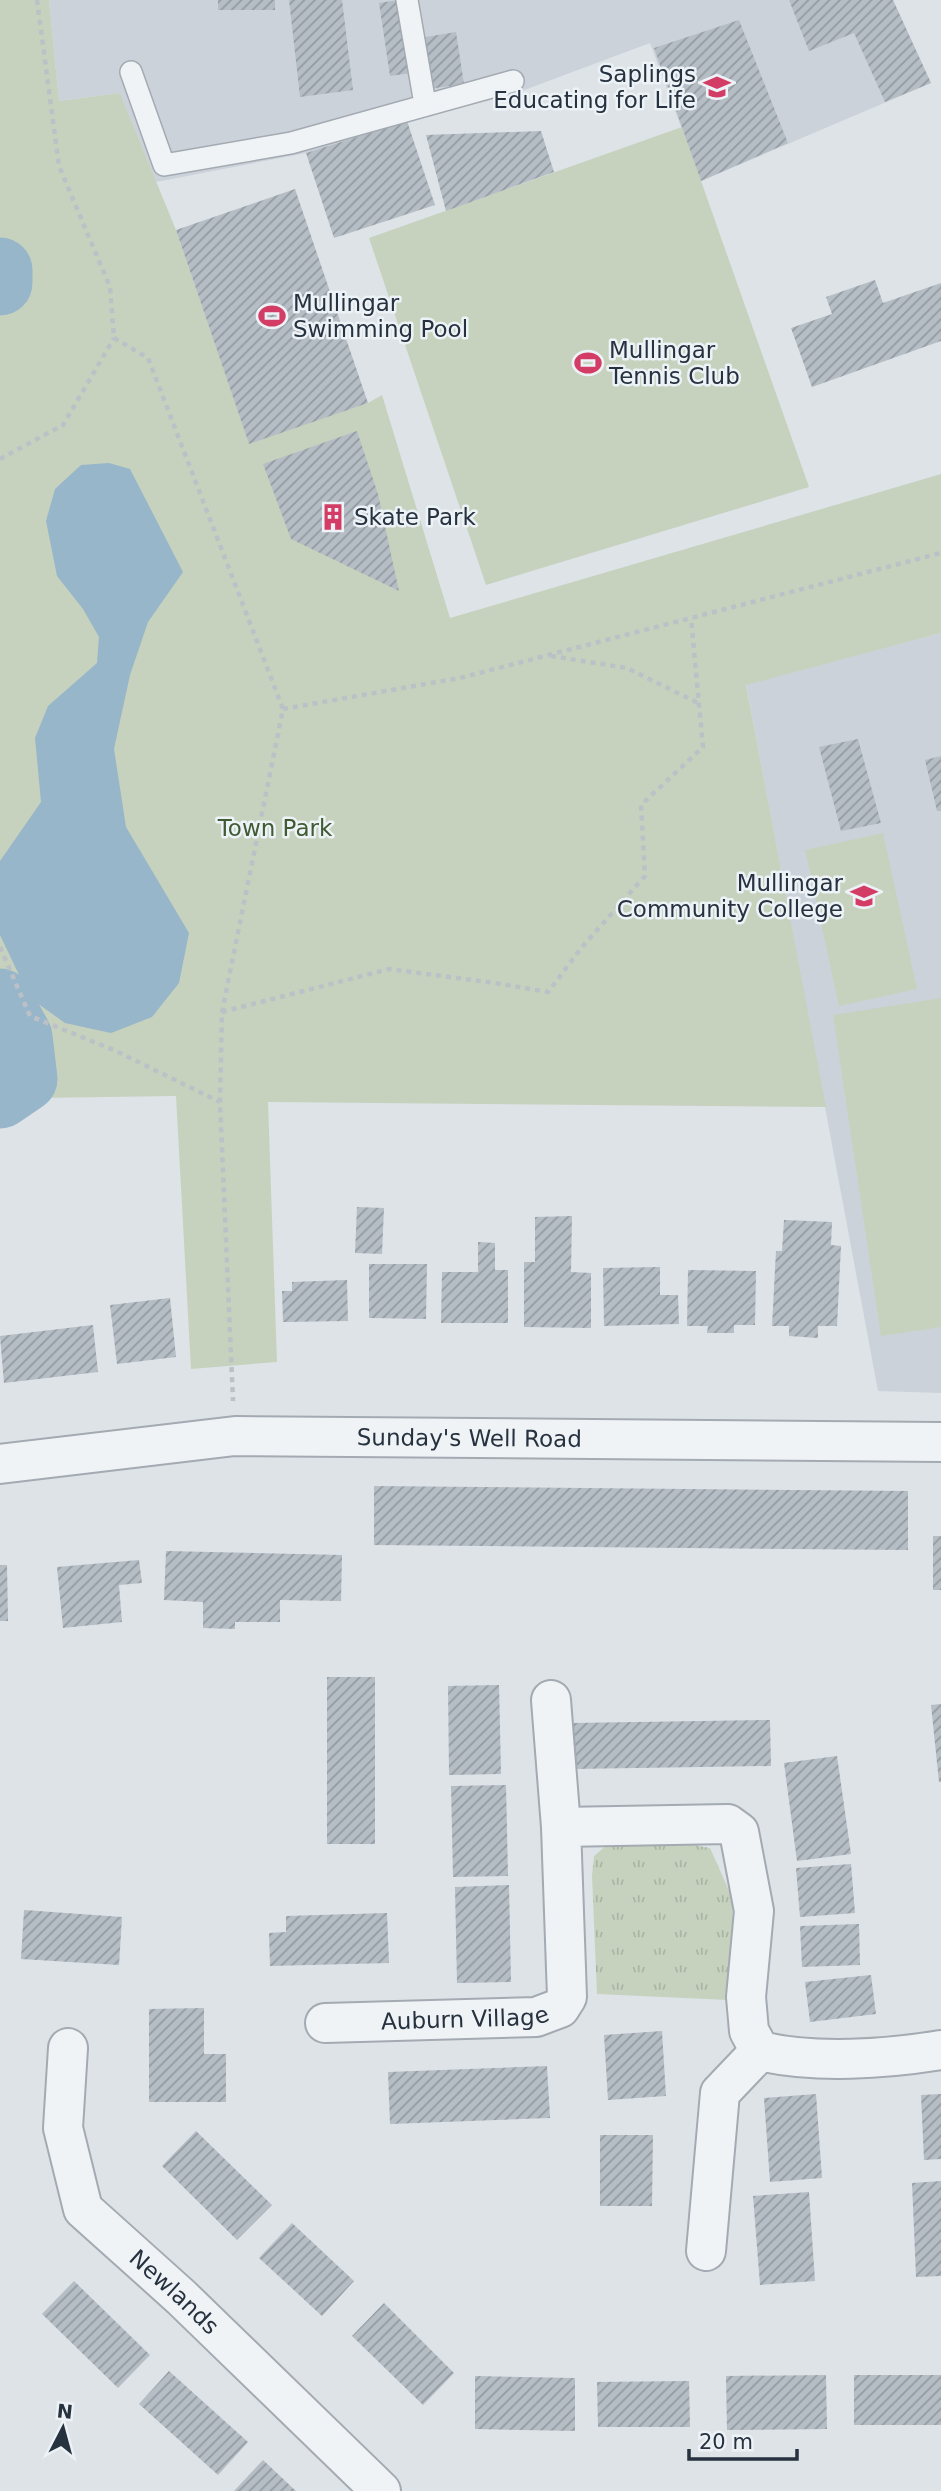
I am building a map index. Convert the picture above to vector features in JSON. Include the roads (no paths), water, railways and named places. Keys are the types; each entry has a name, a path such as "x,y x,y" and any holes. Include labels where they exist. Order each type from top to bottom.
{"street":[{"name":"Sunday's Well Road","path":"0,1464 235,1436 941,1442"},
{"name":"Auburn Village","path":"326,2023 536,2017 560,2008 567,1997 561,1827 551,1700"},
{"path":"561,1827 728,1824 739,1832 754,1911 746,1997 749,2031 760,2051 790,2058 903,2056 941,2050"},
{"name":"Newlands","path":"68,2048 63,2128 83,2208 181,2297 381,2491"},
{"path":"706,2251 720,2093 760,2051"}],"lane":[{"path":"407,0 425,104"},
{"path":"131,72 164,165 291,143 513,81"}],"water":[{"path":"109,463 130,469 183,572 148,622 130,675 114,749 126,827 189,933 179,983 152,1017 111,1033 65,1023 30,998 0,935 0,861 41,802 35,738 48,706 97,663 99,637 83,609 57,576 46,521 55,489 81,465"}],"waterway":[{"path":"0,270 0,283"},
{"path":"0,1001 20,1037 25,1079 0,1096"}],"place":[{"name":"Saplings Educating for Life","path":"717,87"},
{"name":"Mullingar Swimming Pool","path":"272,316"},
{"name":"Mullingar Tennis Club","path":"588,363"},
{"name":"Skate Park","path":"333,517"},
{"name":"Mullingar Community College","path":"864,896"}],"park label":[{"name":"Town Park","path":"275,828"}]}
